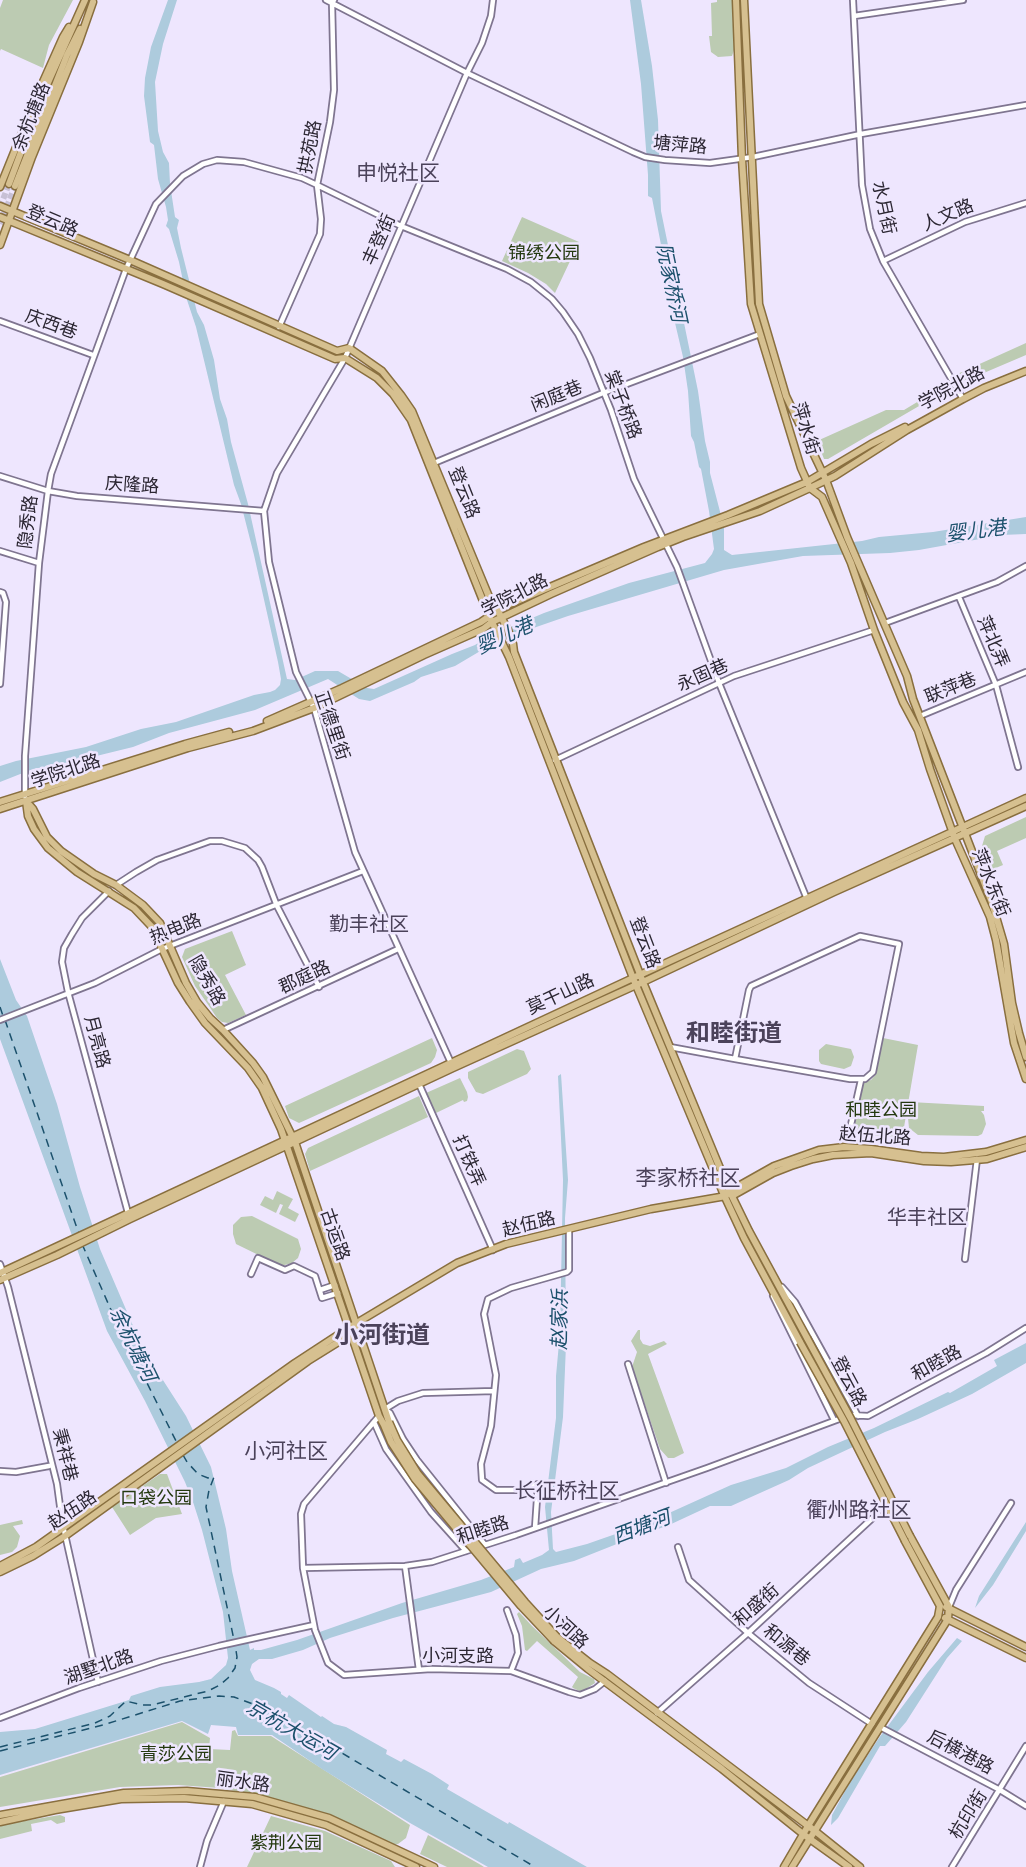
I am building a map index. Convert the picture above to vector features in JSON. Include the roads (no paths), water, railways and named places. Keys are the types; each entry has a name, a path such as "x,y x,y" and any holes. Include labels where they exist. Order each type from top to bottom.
{"main road":[{"name":"余杭塘路","path":"0,187 63,37 85,0"},
{"name":"萍水街","path":"736,0 750,304 801,468 809,485 822,497 844,538"},
{"name":"萍水街","path":"744,0 759,304 786,396 824,477 854,562 885,623 907,676 965,834"},
{"name":"余杭塘路","path":"79,11 42,96 12,185 67,55 94,1"},
{"name":"余杭塘路","path":"0,245 94,1"},
{"name":"登云路","path":"0,206 337,351 350,348 382,371 412,411 492,604 508,630 553,761 724,1195 804,1340 851,1419 940,1606"},
{"name":"登云路","path":"0,217 163,284 335,359 345,358 385,385 411,420 490,619 553,761"},
{"name":"学院北路","path":"490,619 498,611 552,586 809,485 871,444 961,397 1026,369"},
{"name":"学院北路","path":"0,802 185,744 246,729 311,704 345,690 481,622 501,618 665,541"},
{"name":"萍水街","path":"854,562 874,630 903,702 918,730 955,839"},
{"name":"学院北路","path":"0,809 188,748 253,731 311,704"},
{"name":"莫干山路","path":"638,980 1026,798"},
{"name":"隐秀路","path":"26,801 33,809 47,837 61,851 94,874 116,885 143,905 159,923 197,1002 263,1077 293,1139"},
{"name":"隐秀路","path":"26,801 28,816 34,829 48,848 77,872 134,908 152,927 178,983 190,1002 205,1023 248,1068 262,1088 286,1143"},
{"name":"莫干山路","path":"111,1225 638,980 1026,806"},
{"name":"萍水东街","path":"965,834 992,903 1004,944 1012,1003 1026,1057"},
{"name":"萍水东街","path":"955,839 990,917 1012,1034 1026,1079"},
{"name":"登云路","path":"638,980 670,1047 731,1193 770,1278"},
{"name":"莫干山路","path":"293,1139 419,1084 452,1066"},
{"name":"古运路","path":"293,1139 386,1409 387,1423"},
{"name":"赵伍北路","path":"731,1193 774,1166 819,1150 844,1147 944,1157 993,1150 1026,1140"},
{"name":"莫干山路","path":"111,1225 128,1213 286,1143"},
{"name":"古运路","path":"286,1143 351,1331"},
{"name":"赵伍北路","path":"731,1193 790,1166 833,1155 871,1154 936,1162 977,1160 1009,1154 1026,1147"},
{"name":"赵伍路","path":"0,1572 33,1556 65,1536 210,1427 351,1331 357,1324 457,1263 506,1245 651,1209 731,1193"},
{"path":"2,1276 111,1225"},
{"name":"小河路","path":"351,1331 379,1416 387,1423 391,1442 415,1479 520,1606 605,1681 815,1831 860,1867"},
{"name":"赵伍路","path":"0,1566 36,1547 158,1465"},
{"name":"登云路","path":"908,1538 949,1607"},
{"path":"784,1867 807,1826 938,1617 940,1606 949,1607 1026,1647"},
{"path":"792,1867 883,1728 948,1618 949,1607"},
{"path":"938,1617 948,1618 1026,1658"},
{"name":"小河路","path":"556,1639 590,1663 803,1834 849,1867"},
{"name":"丽水路","path":"0,1815 124,1793 187,1791 255,1797 329,1818 434,1867"},
{"name":"丽水路","path":"0,1822 121,1799 184,1798 252,1804 326,1825 405,1865 416,1867"}],"street":[{"name":"塘萍路","path":"326,0 467,73 645,157 710,163 742,159 861,134 1026,105"},
{"name":"丰登街","path":"345,358 482,43 491,16 493,0"},
{"name":"水月街","path":"854,0 862,185 870,229 883,261 961,397"},
{"path":"908,0 908,9"},
{"path":"854,16 963,0"},
{"name":"拱苑路","path":"279,327 320,234 321,219 317,184 334,90 333,2"},
{"name":"棠子桥路","path":"130,260 156,204 183,176 203,164 217,160 230,160 317,184 401,226 507,269 531,282 552,299 578,334 603,393 634,479 677,567 719,683 807,899"},
{"name":"人文路","path":"883,261 965,222 1026,203"},
{"name":"隐秀路","path":"26,801 24,793 25,756 39,563 51,474 93,355 130,260"},
{"name":"庆西巷","path":"0,321 93,355"},
{"name":"闲庭巷","path":"434,463 603,393 760,334"},
{"name":"正德里街","path":"345,358 277,473 264,511 269,562 296,672 311,704 355,852 452,1066"},
{"name":"庆隆路","path":"0,476 48,491 77,496 264,511"},
{"path":"0,551 39,563"},
{"path":"885,623 997,582 1026,566"},
{"path":"0,592 3,593 6,602 0,684"},
{"name":"萍北弄","path":"958,597 996,685 1018,767"},
{"name":"永固巷","path":"553,761 719,683 874,630"},
{"name":"联萍巷","path":"920,716 1026,672"},
{"path":"116,885 136,872 184,849 210,841 222,841 245,848 258,860 277,906 319,987"},
{"name":"热电路","path":"0,1020 95,983 162,949 363,871"},
{"name":"月亮路","path":"109,891 82,918 64,948 62,962 68,992 128,1213"},
{"path":"670,1047 735,1059 861,1080 870,1076 873,1072 899,944 860,936 751,986 735,1059"},
{"name":"郡庭路","path":"223,1030 398,949"},
{"path":"850,1129 861,1080"},
{"name":"打铁弄","path":"419,1084 493,1250"},
{"path":"965,1259 977,1160"},
{"path":"538,1527 538,1484 520,1490 496,1490 482,1480 481,1464 491,1426 496,1375 484,1314 488,1299 511,1288 569,1270 568,1230"},
{"path":"251,1274 258,1258 285,1270 294,1266 315,1276 322,1298 338,1293"},
{"name":"秉祥巷","path":"0,1264 2,1276 8,1287 57,1484 65,1536 98,1682"},
{"path":"770,1278 795,1302 858,1416"},
{"path":"770,1278 776,1306 834,1420"},
{"path":"320,1290 335,1284"},
{"name":"和睦路","path":"303,1568 405,1566 432,1562 485,1545 666,1482 850,1414 868,1416 986,1353 1026,1328"},
{"path":"628,1364 666,1482"},
{"path":"485,1545 417,1460 386,1409 398,1401 423,1393 494,1391"},
{"path":"315,1627 303,1568 301,1514 304,1504 379,1416"},
{"path":"374,1422 386,1449 431,1512 466,1551"},
{"path":"0,1471 16,1472 49,1466"},
{"path":"949,1607 956,1590 1011,1503"},
{"name":"和盛街","path":"655,1715 878,1513"},
{"name":"和源巷","path":"678,1547 688,1580 809,1683 872,1724"},
{"path":"405,1566 419,1670"},
{"path":"507,1610 516,1635 518,1653 511,1671"},
{"name":"湖墅北路","path":"0,1718 161,1661 252,1638 315,1627"},
{"name":"小河支路","path":"315,1627 328,1663 344,1675 419,1670 511,1671 580,1695 595,1689 605,1681"},
{"name":"后横港路","path":"883,1728 1026,1806"},
{"name":"杭印街","path":"952,1867 1026,1746"},
{"path":"200,1867 207,1841 224,1801"},
{"path":"405,1865 409,1855"}],"water":[{"path":"168,0 177,0 163,44 155,82 158,131 163,152 169,163 170,184 175,217 179,220 177,228 181,248 197,312 204,325 214,360 220,399 248,504 287,679 295,680 315,671 338,671 367,688 374,689 544,613 629,583 705,563 712,554 714,549 709,511 701,469 691,436 683,357 661,263 662,250 652,198 648,196 641,84 630,0 641,0 658,120 661,211 698,391 710,473 724,527 724,550 732,555 862,541 1026,517 1026,534 1002,535 890,553 803,556 724,570 568,616 519,633 482,650 455,666 421,677 370,701 359,699 328,679 255,710 169,733 133,747 33,769 0,782 0,766 86,747 141,729 176,722 254,695 270,692 280,685 278,662 254,555 234,485 179,262 169,229 166,226 168,220 166,207 158,179 154,145 150,142 144,96 145,78 151,47"},
{"path":"0,959 16,1000 27,1016 57,1104 100,1249 143,1349 186,1416 211,1467 250,1650 254,1648 254,1650 261,1650 297,1640 402,1603 481,1580 514,1567 515,1560 520,1558 523,1563 549,1550 545,1507 556,1418 556,1376 560,1332 563,1180 558,1076 561,1074 568,1180 565,1218 566,1345 563,1417 551,1512 553,1549 556,1552 647,1523 731,1485 786,1468 950,1393 997,1366 994,1360 1026,1343 1026,1363 972,1394 885,1432 731,1506 710,1506 667,1526 574,1561 541,1569 491,1592 393,1618 330,1638 303,1650 272,1659 259,1659 252,1664 250,1670 255,1680 274,1688 287,1698 289,1695 321,1717 346,1727 387,1750 386,1754 401,1762 404,1759 432,1774 449,1785 447,1789 587,1867 488,1867 410,1823 272,1735 238,1735 236,1727 211,1725 208,1734 182,1721 0,1775 0,1732 35,1729 129,1700 131,1696 160,1687 211,1679 226,1665 228,1658 223,1612 194,1505 145,1401 107,1331 0,1039"},
{"path":"1026,1522 1026,1531 993,1585 975,1608 979,1596"},
{"path":"957,1638 962,1641 947,1658 906,1722 885,1746 880,1746 838,1818 831,1825 832,1815 850,1782 879,1738 928,1672"}],"tunnel":[{"path":"0,207 9,184"},
{"path":"0,224 15,186"}],"district":[{"name":"申悦社区","path":"398,174"},
{"name":"勤丰社区","path":"369,926"},
{"name":"和睦街道","path":"734,1035"},
{"name":"李家桥社区","path":"688,1179"},
{"name":"华丰社区","path":"927,1219"},
{"name":"小河街道","path":"382,1337"},
{"name":"小河社区","path":"286,1452"},
{"name":"长征桥社区","path":"567,1492"},
{"name":"衢州路社区","path":"859,1511"}],"park label":[{"name":"锦绣公园","path":"544,254"},
{"name":"和睦公园","path":"881,1111"},
{"name":"口袋公园","path":"156,1499"},
{"name":"青莎公园","path":"176,1755"},
{"name":"紫荆公园","path":"286,1844"}],"water label":[{"name":"阮家桥河","path":"670,283"},
{"name":"婴儿港","path":"976,532"},
{"name":"婴儿港","path":"505,637"},
{"name":"赵家浜","path":"561,1320"},
{"name":"余杭塘河","path":"132,1345"},
{"name":"西塘河","path":"642,1528"},
{"name":"京杭大运河","path":"291,1731"}]}
